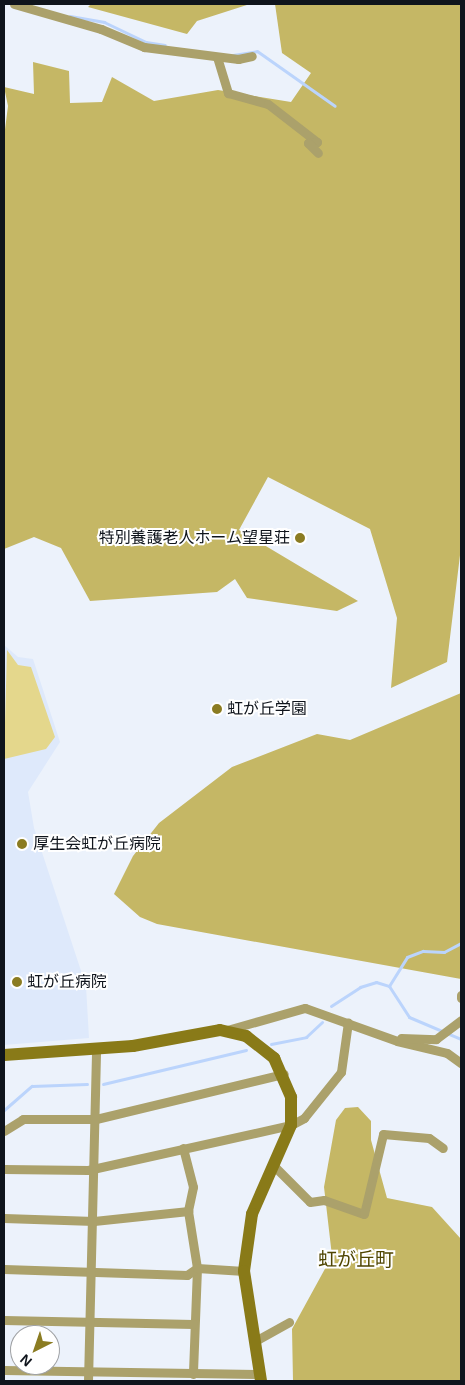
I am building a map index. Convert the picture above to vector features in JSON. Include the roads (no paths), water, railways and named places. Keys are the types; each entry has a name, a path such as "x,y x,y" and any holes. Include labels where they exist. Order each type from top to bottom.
{"street":[{"path":"14,4 101,29 144,47 217,57 252,56"},
{"path":"217,57 228,93 268,104 317,142 308,143 318,153"},
{"path":"4,1055 96,1049 227,1030 305,1008 397,1041 447,1053 461,1063"},
{"path":"397,1041 402,1037 423,1041 441,1036 461,1020"},
{"path":"4,1169 96,1168 291,1125 304,1118 342,1072 348,1022"},
{"path":"4,1370 87,1376 193,1374 261,1378 244,1271 252,1214 275,1167 291,1125 291,1097 284,1074 268,1052 227,1030"},
{"path":"87,1376 96,1168 96,1049"},
{"path":"4,1131 24,1119 96,1119 284,1074"},
{"path":"275,1167 310,1202 324,1200 364,1214 383,1134 430,1138 443,1148"},
{"path":"183,1148 193,1187 188,1211 197,1268 193,1324 193,1374"},
{"path":"4,1218 94,1221 188,1211"},
{"path":"4,1268 187,1275 197,1268 244,1271"},
{"path":"4,1320 89,1320 193,1324"},
{"path":"256,1341 289,1322"}],"waterway":[{"path":"70,16 104,22 146,42 165,45"},
{"path":"233,55 257,51 335,106"},
{"path":"331,1006 360,987 376,982 389,986 407,957 423,951 444,952 461,943"},
{"path":"389,986 409,1017 461,1039"},
{"path":"271,1044 306,1037 322,1022"},
{"path":"103,1084 246,1050"},
{"path":"4,1110 32,1086 87,1084"}],"place":[{"name":"特別養護老人ホーム望星荘","path":"300,538"},
{"name":"虹が丘学園","path":"217,709"},
{"name":"厚生会虹が丘病院","path":"22,844"},
{"name":"虹が丘病院","path":"17,982"}],"district":[{"name":"虹が丘町","path":"356,1260"}]}
